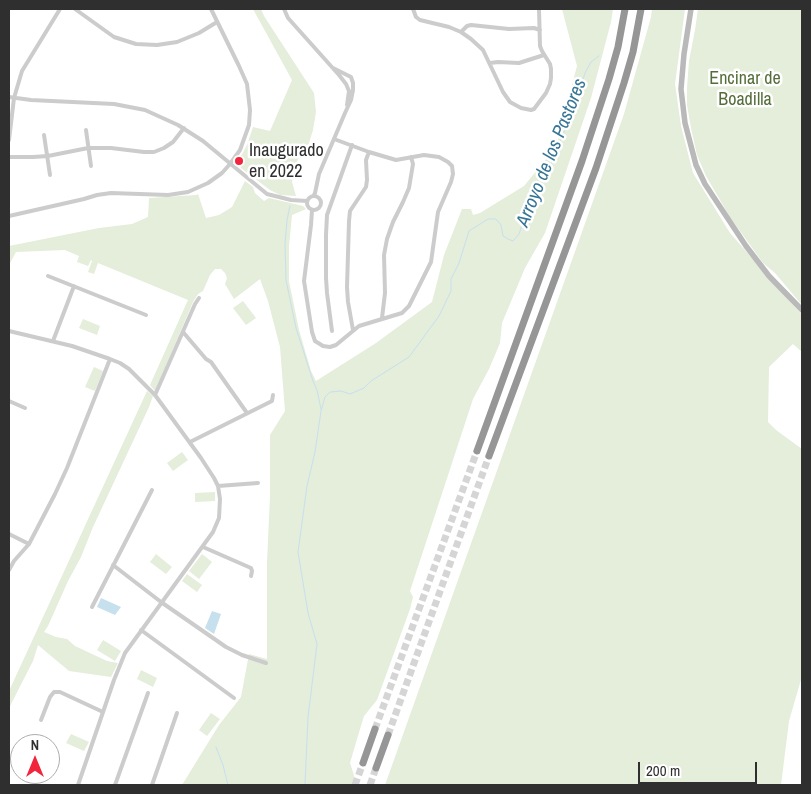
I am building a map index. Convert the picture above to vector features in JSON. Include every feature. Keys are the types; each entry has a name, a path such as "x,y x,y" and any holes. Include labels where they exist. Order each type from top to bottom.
{"highway":[{"path":"477,451 582,161 618,47 625,9"},
{"path":"489,456 596,168 624,83 641,9"},
{"path":"363,763 375,729"},
{"path":"376,768 388,735"}],"street":[{"path":"9,140 11,98 22,71 60,9"},
{"path":"75,9 114,37 136,44 157,45 176,42 199,33 217,22"},
{"path":"9,216 111,193 168,195 188,192 208,183 222,173 240,150 249,125 249,103 247,84 211,9"},
{"path":"284,9 288,18 339,75 349,91 345,113"},
{"path":"413,9 416,17 420,20 449,27 471,39 483,50 503,92 510,102 530,110 534,109 538,104 550,84 550,64 540,46 539,9"},
{"path":"691,9 681,89 686,123 696,165 709,190 746,246 769,276 802,310"},
{"path":"461,32 471,25 534,28 540,30"},
{"path":"490,63 519,63 544,55"},
{"path":"307,201 315,193 319,174 351,100 353,83 351,76 332,68"},
{"path":"11,98 114,104 145,110 184,128 203,141 267,194 291,200 307,201"},
{"path":"9,157 48,156 88,148 154,152 172,142 184,128"},
{"path":"86,130 91,166"},
{"path":"44,135 50,175"},
{"path":"307,201 308,206 312,210 304,281 312,332 315,341 330,347 336,345 359,326 402,313 409,306 431,262 438,212 453,174 452,166 439,157 424,155 396,160 334,139"},
{"path":"332,331 326,278 327,215 352,145"},
{"path":"353,330 346,287 349,221 350,211 366,188 366,160 369,152"},
{"path":"382,318 385,293 384,255 393,222 408,188 413,164 412,157"},
{"path":"312,210 320,208 322,204 318,196 314,195"},
{"path":"48,276 146,315"},
{"path":"53,342 74,286"},
{"path":"155,395 199,298"},
{"path":"9,331 110,359 129,369 155,395 190,442 218,486 220,499 219,518 213,532 125,653 78,785"},
{"path":"183,332 206,359 211,362 247,413"},
{"path":"9,570 14,561 29,544 55,494 110,359"},
{"path":"190,442 272,401 273,395"},
{"path":"9,401 25,408"},
{"path":"218,486 258,483"},
{"path":"92,607 152,490"},
{"path":"9,534 29,544"},
{"path":"203,547 251,568 251,576"},
{"path":"113,566 226,647 266,663"},
{"path":"141,630 234,698"},
{"path":"41,720 50,697 54,692 60,692 103,712"},
{"path":"115,785 148,693"},
{"path":"152,785 177,713"}],"green space":[{"path":"253,9 261,9 314,93 316,112 313,130 308,146 298,159 292,182 296,196 280,195 270,190 241,168 239,160 247,145 253,127 270,131 292,80"},
{"path":"562,9 613,9 591,98 545,233 525,268 502,323 500,343 473,399 410,591 413,597 410,609 377,700 364,716 350,763 355,780 352,785 182,785 219,725 241,697 249,654 267,659 270,435 285,411 280,347 268,301 260,279 234,299 225,284 227,278 225,273 221,269 215,269 210,275 203,291 198,294 193,302 155,391 150,385 188,300 98,263 94,274 88,272 91,260 88,266 77,262 79,256 65,250 16,252 9,265 9,246 99,228 132,224 148,217 149,198 198,194 206,218 219,215 232,207 245,181 253,187 255,193 264,201 269,198 303,206 306,209 292,215 289,246 289,281 299,330 311,371 316,381 376,343 432,302 444,255 462,209 471,209 473,215 480,213 524,186 556,147 577,66"},
{"path":"652,9 685,9 675,84 681,126 693,173 730,233 802,315 802,352 793,344 769,367 768,422 802,449 802,676 789,721 781,785 385,785 624,114"},
{"name":"Encinar de Boadilla","path":"698,9 802,9 802,305 775,273 763,263 730,217 706,176 697,155 687,105 687,88 689,61"},
{"path":"243,301 256,318 246,325 233,308"},
{"path":"83,319 100,326 97,335 79,328"},
{"path":"94,367 103,371 95,391 85,387"},
{"path":"147,391 153,396 149,407 81,557 44,632 67,639 75,646 107,661 118,663 111,677 69,671 38,645 33,661 9,708 9,691"},
{"path":"182,452 188,460 173,471 167,463"},
{"path":"215,492 215,501 195,502 195,493"},
{"path":"156,554 172,567 166,574 150,562"},
{"path":"202,554 212,562 199,579 189,571"},
{"path":"187,574 202,585 197,592 182,581"},
{"path":"103,640 121,651 115,661 97,650"},
{"path":"141,670 157,678 153,687 137,679"},
{"path":"211,713 220,719 207,736 199,730"},
{"path":"71,734 89,742 84,751 66,743"}],"water":[{"path":"101,598 121,607 115,615 97,607"},
{"path":"212,611 221,614 214,634 205,628"}],"waterway":[{"name":"Arroyo de los Pastores","path":"305,785 308,717 317,644 308,613 298,552 307,486 325,397 330,392 341,391 350,394 364,388 371,381 409,357 439,316 451,291 451,279 459,263 469,231 488,219 496,219 501,225 503,236 513,241 519,234 573,110 585,73 591,62 599,56"},
{"name":"Arroyo de los Pastores","path":"290,206 285,244 286,280 296,328 317,390 321,409"},
{"path":"216,747 228,785"}],"tunnel":[{"path":"375,729 477,451"},
{"path":"388,735 489,456"},
{"path":"355,785 363,763"},
{"path":"370,785 376,768"}],"place":[{"name":"Inaugurado en 2022","path":"239,161"}]}
